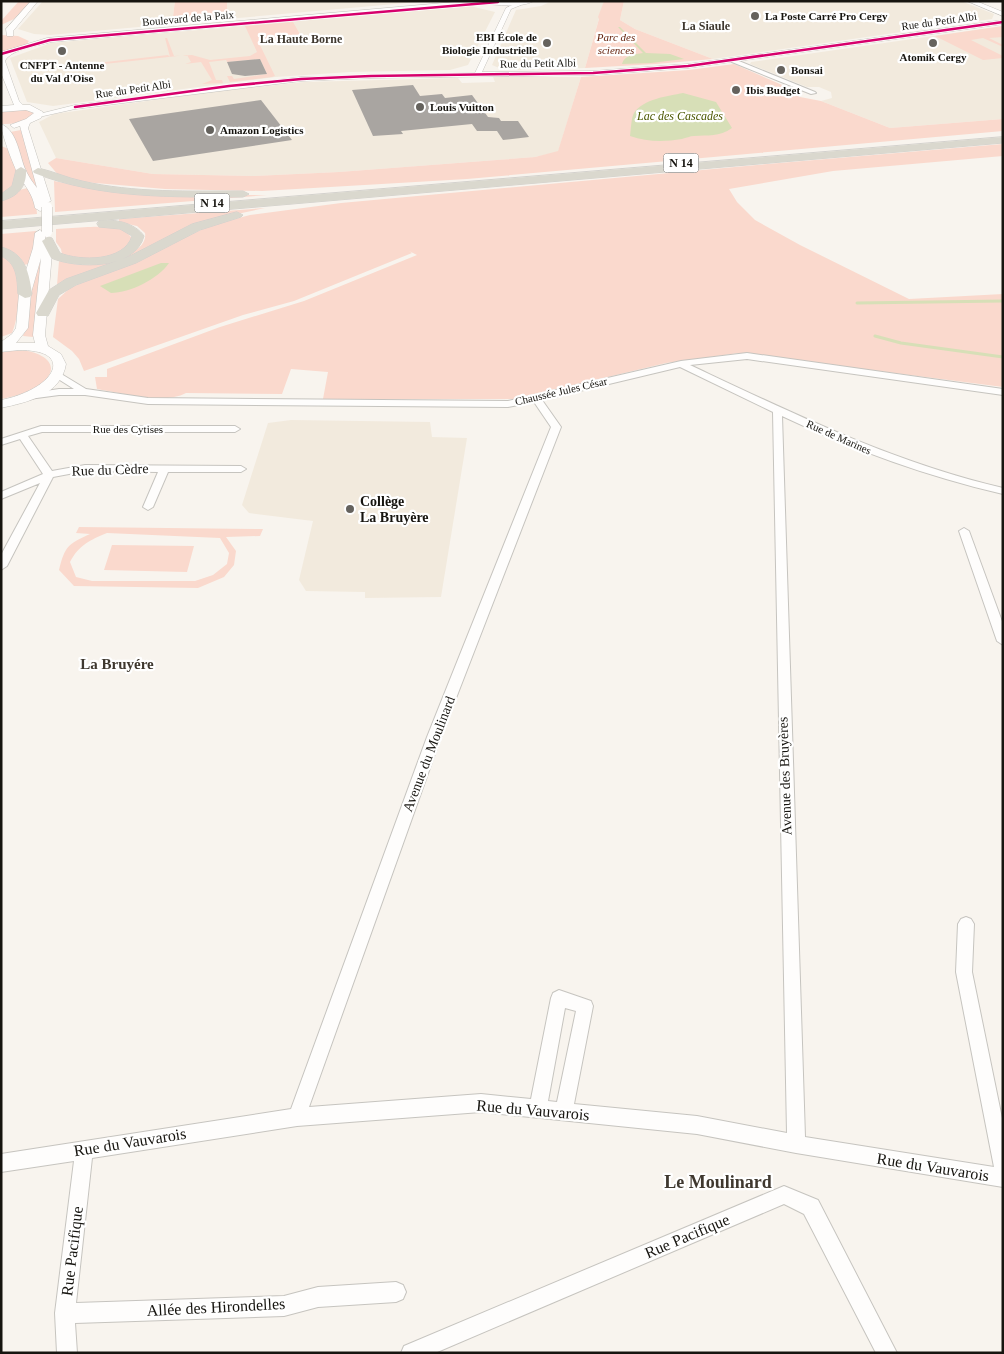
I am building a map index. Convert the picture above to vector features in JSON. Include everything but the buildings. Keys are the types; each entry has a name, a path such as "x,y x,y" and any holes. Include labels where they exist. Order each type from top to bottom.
{"highway":[{"name":"N 14","path":"1,225 1003,136"},
{"name":"N 14","path":"1,221 1003,140"},
{"path":"1,198 14,191 20,185 21,170"},
{"path":"38,171 62,181 94,186 187,193 275,193 420,188"},
{"path":"43,313 54,293 64,286 138,257 189,230 208,223 265,210 420,188"},
{"path":"1,232 104,224 122,226 133,230 139,240 134,247 124,253 86,262 58,258 52,252 45,235"},
{"path":"1,251 12,255 19,263 24,279 25,294"}],"main road":[{"path":"10,34 9,31 35,1"},
{"name":"Boulevard de la Paix","path":"30,39 461,1"},
{"name":"Boulevard de la Paix","path":"30,39 47,41 481,2 519,4 531,1"},
{"path":"2,26 21,16"},
{"path":"1,34 19,34"},
{"path":"20,107 15,102 1,61 4,55 30,39"},
{"path":"1,54 11,52"},
{"path":"1,109 20,107 38,113"},
{"path":"38,113 26,122 1,126 11,141 21,170 44,208"},
{"path":"26,122 24,129 44,190 43,313 40,335 43,349"},
{"path":"2,348 20,331 31,268 45,235"},
{"path":"2,348 25,346 43,349 52,353 59,361 60,368 58,375 47,386 29,396 3,404"}],"street":[{"name":"Rue du Petit Albi","path":"970,1 1002,14"},
{"path":"478,74 502,4"},
{"name":"Rue du Petit Albi","path":"38,113 229,86 291,80 611,72 734,61 1002,22"},
{"path":"734,61 813,93"},
{"name":"Chaussée Jules César","path":"29,396 59,392 85,392 148,401 508,404 537,399 682,364 717,357 747,356 1003,392"},
{"name":"Rue de Marines","path":"682,364 852,445 926,472 1003,492"},
{"name":"Chaussée Jules César","path":"58,375 85,392"},
{"name":"Avenue du Moulinard","path":"297,1117 434,738 556,427 537,399"},
{"name":"Avenue des Bruyères","path":"780,410 778,412 778,430 796,1144"},
{"name":"Rue des Cytises","path":"1,442 41,429 235,429"},
{"path":"1,566 49,475 22,435"},
{"name":"Rue du Cèdre","path":"1,496 49,475 85,468 241,469"},
{"name":"Rue du Cèdre","path":"148,506 164,469"},
{"path":"964,532 1003,641"},
{"path":"966,924 964,972 1003,1168"},
{"path":"538,1108 559,998 585,1006 564,1112"},
{"name":"Rue du Vauvarois","path":"1,1163 297,1117 481,1103 697,1125 796,1144 1003,1178"},
{"name":"Rue Pacifique","path":"66,1353 65,1313 84,1149"},
{"name":"Rue Pacifique","path":"411,1353 784,1195 811,1206 887,1353"},
{"name":"Allée des Hirondelles","path":"65,1313 284,1306 318,1297 396,1292"}],"shaded area":[{"path":"43,1 175,1 172,24 50,35 34,34 18,29"},
{"path":"227,1 429,1 227,19"},
{"name":"EBI École de Biologie Industrielle","path":"552,1 604,1 585,68 504,70 492,65 516,10 541,6"},
{"path":"624,1 961,1 994,14 992,19 713,59 635,29 620,20"},
{"path":"470,6 495,12 468,65 450,70 350,72 275,77 53,106 27,102 10,58 51,43"},
{"path":"1003,26 1003,119 890,128 821,101 832,98 831,92 819,87 807,87 750,64 751,62"},
{"path":"493,77 581,77 558,152 535,157 339,172 254,176 153,174 56,158 39,122 54,114 211,92 304,82 458,78 462,83 495,82"},
{"name":"Collège La Bruyère","path":"291,420 430,422 432,437 467,438 441,597 365,598 365,592 306,591 299,580 313,521 249,513 242,505 268,423"}],"green space":[{"path":"19,1 32,1 14,19 1,25 1,21"},
{"path":"175,1 227,1 227,19 172,24"},
{"name":"Parc des sciences","path":"604,1 624,1 620,20 635,29 713,59 585,68"},
{"path":"293,22 301,36 258,41 275,76 272,77 230,82 227,76 232,76 234,79 267,74 260,59 227,62 226,60 209,62 216,80 222,80 223,83 202,84 212,80 201,62 185,64 191,62 187,55 210,60 250,56 257,52 245,26"},
{"path":"1003,26 1003,37 989,38 1003,45 1003,47 983,38 971,40 1003,56 1003,58 983,60 935,36"},
{"path":"1,35 18,36 29,41 21,48 1,52"},
{"path":"165,38 167,38 174,56 182,56 170,57"},
{"path":"168,55 170,57 86,66 61,67"},
{"path":"734,64 796,91 795,93 800,97 821,101 890,128 1003,119 1003,131 467,179 262,191 165,189 84,182 59,176 48,163 56,158 153,174 254,176 339,172 535,157 558,151 581,77 689,70"},
{"path":"22,109 35,114 24,121 1,124 1,111"},
{"path":"21,130 39,192 27,175 10,132"},
{"path":"1003,144 1003,156 833,171 729,189 737,202 755,220 800,245 909,299 1003,294 1003,387 739,353 666,363 516,399 323,399 328,372 291,369 282,394 186,393 166,398 154,398 97,389 95,377 107,377 107,369 220,327 304,301 417,255 409,251 412,253 294,301 243,315 84,371 79,359 72,351 53,337 58,299 70,288 212,225 250,215 341,203"},
{"path":"1,146 9,149 17,172 17,184 1,196"},
{"path":"54,181 84,187 267,195 55,212"},
{"path":"28,188 35,196 37,214 1,217 1,199 19,190"},
{"path":"265,208 223,217 148,250 57,285 59,261 83,265 103,263 123,257 140,247 144,241 145,233 137,226 119,222 119,219"},
{"path":"88,227 118,229 129,234 132,239 125,249 103,258 77,258 62,254 56,242 56,229"},
{"path":"36,231 36,240 28,264 24,265 15,254 1,249 1,234"},
{"path":"42,249 35,330 33,337 23,336 28,322 30,283"},
{"path":"1,256 10,261 16,269 19,292 18,310 12,333 1,337"},
{"path":"22,350 42,356 51,367 50,373 39,385 28,391 1,399 1,352"},
{"path":"79,527 263,529 260,536 226,537 236,551 234,565 224,577 198,588 74,586 59,570 68,547 90,534 76,533","holes":["107,533 220,538 229,553 227,564 213,575 195,581 92,581 76,577 70,562 77,551 95,538"]},
{"path":"112,545 194,546 187,572 104,570"}],"water":[{"path":"618,27 646,53 670,54 684,59 622,64 627,57 643,53"},
{"name":"Lac des Cascades","path":"683,93 716,102 732,128 718,134 692,136 669,141 656,141 630,136 633,115 638,108 656,99"},
{"path":"161,263 169,263 151,280 135,288 111,293 100,286"}],"waterway":[{"path":"857,303 1003,301"},
{"path":"875,336 901,343 1003,357"}],"cycle path":[{"path":"1,54 50,40 498,2"},
{"path":"75,107 229,86 301,79 371,76 593,73 688,66 1003,22"}],"place":[{"name":"La Poste Carré Pro Cergy","path":"755,16"},
{"name":"EBI École de Biologie Industrielle","path":"547,43"},
{"name":"Atomik Cergy","path":"933,43"},
{"name":"CNFPT - Antenne du Val d'Oise","path":"62,51"},
{"name":"Bonsai","path":"781,70"},
{"name":"Ibis Budget","path":"736,90"},
{"name":"Louis Vuitton","path":"420,107"},
{"name":"Amazon Logistics","path":"210,130"},
{"name":"Collège La Bruyère","path":"350,509"}],"district":[{"name":"La Siaule","path":"706,26"},
{"name":"La Haute Borne","path":"301,39"},
{"name":"La Bruyére","path":"117,664"},
{"name":"Le Moulinard","path":"718,1182"}]}
